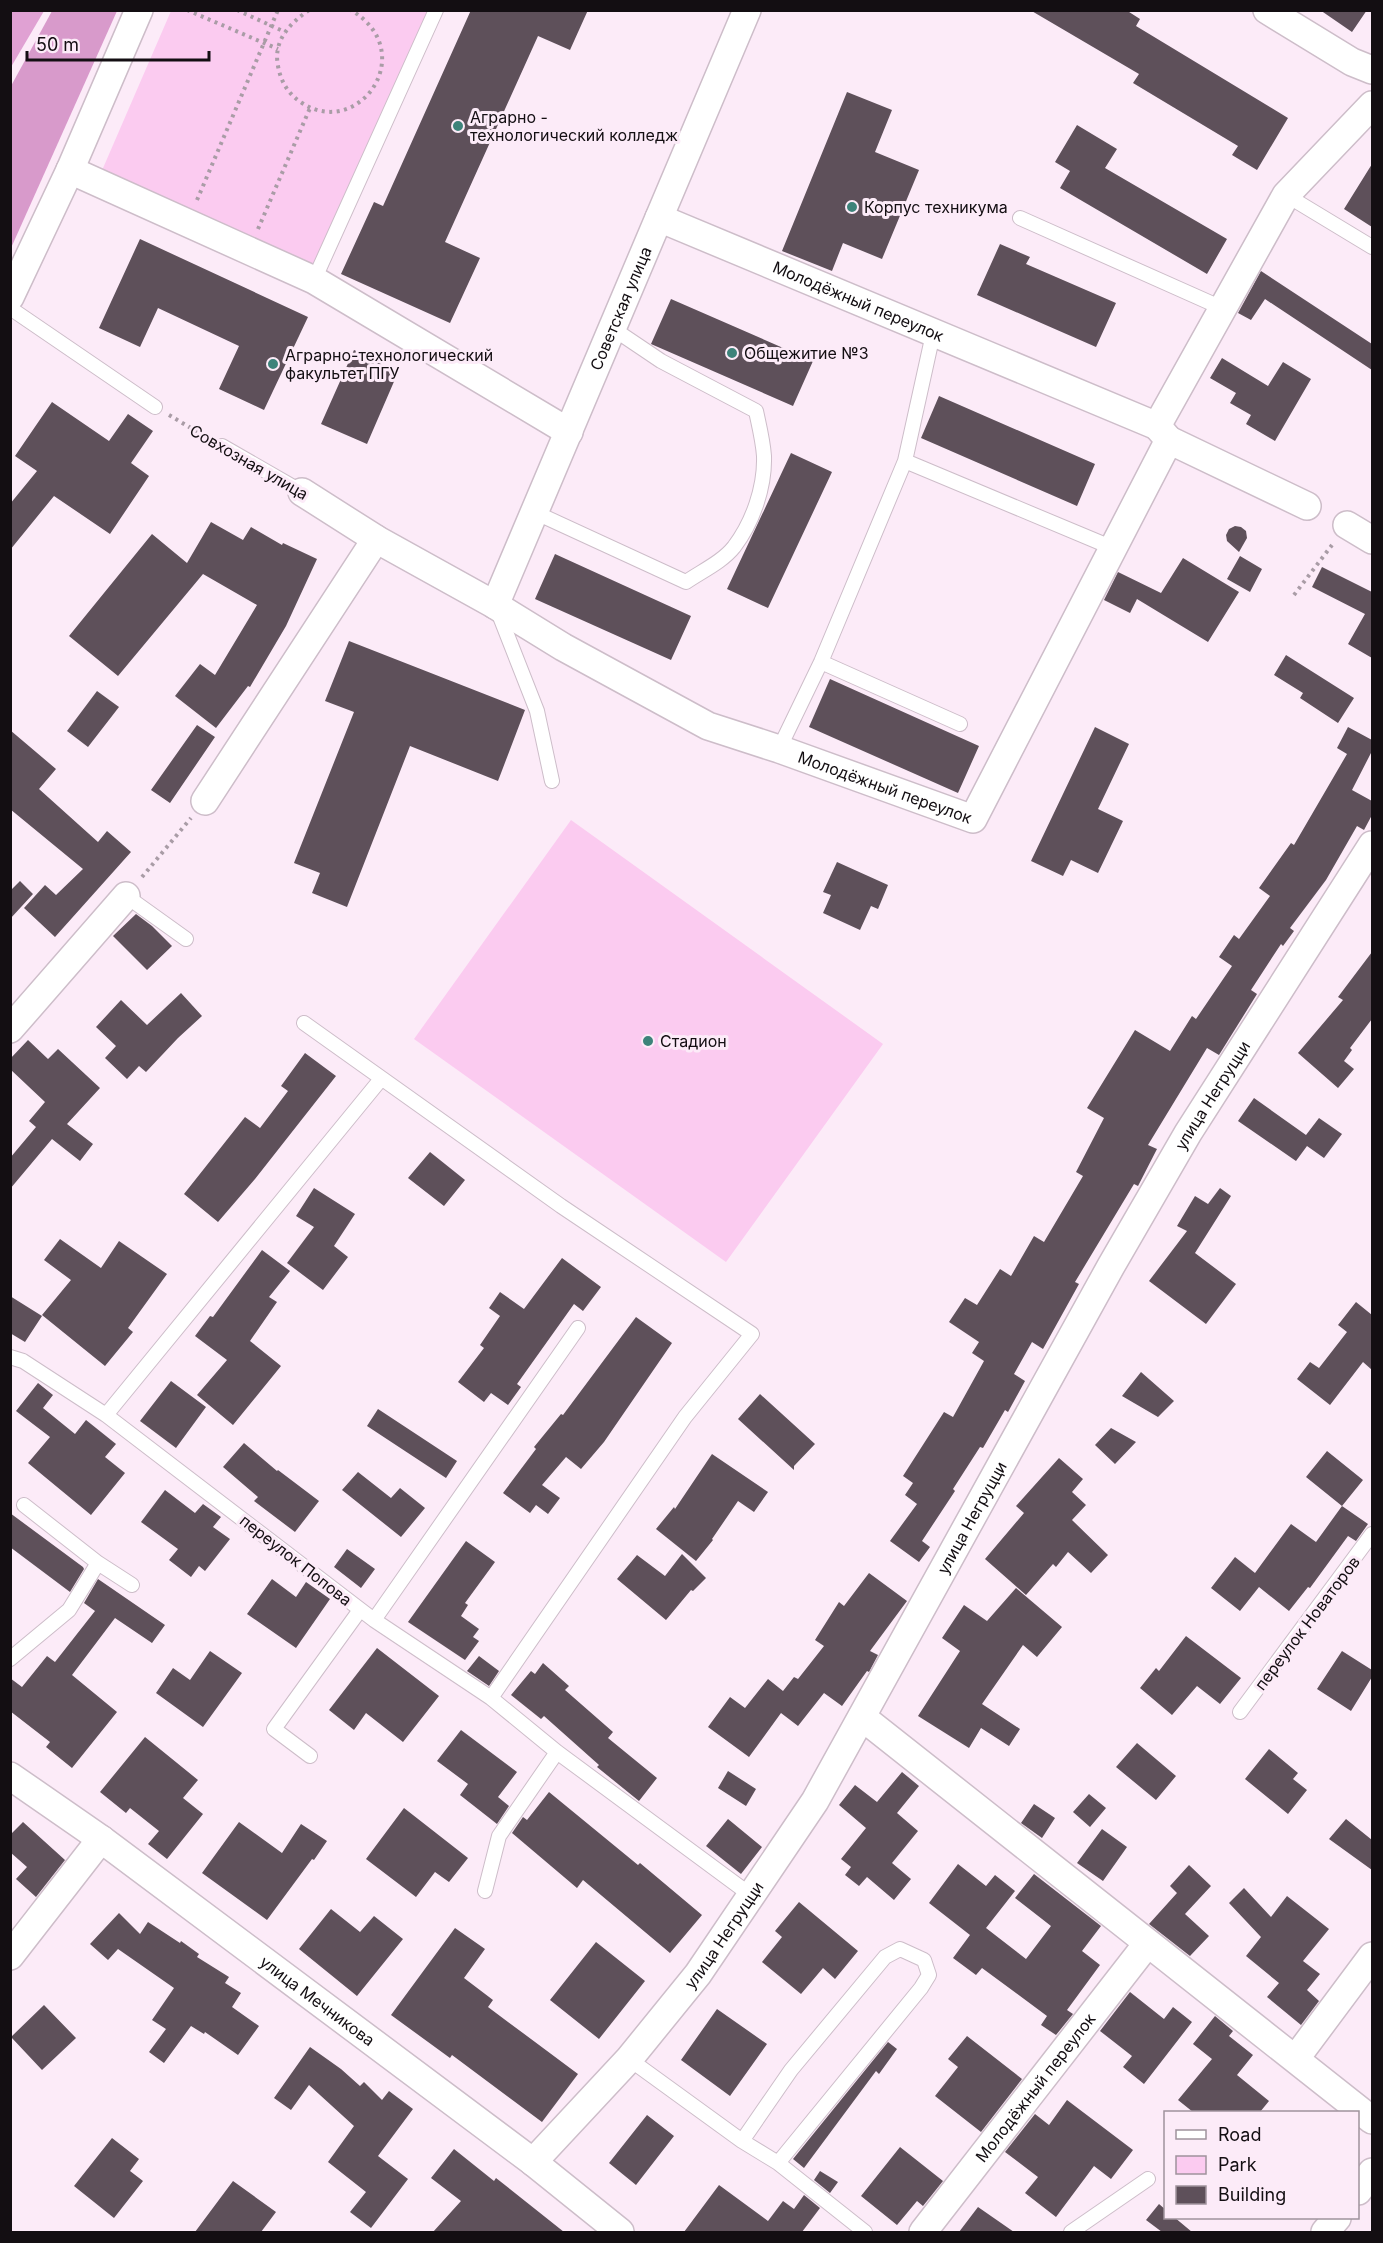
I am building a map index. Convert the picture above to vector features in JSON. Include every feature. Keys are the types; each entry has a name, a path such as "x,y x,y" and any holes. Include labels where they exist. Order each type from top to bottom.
{"street":[{"path":"10,297 70,170 139,10"},
{"path":"1267,10 1352,62 1372,70"},
{"name":"Советская улица","path":"495,605 659,218 740,13"},
{"name":"Молодёжный переулок","path":"495,605 563,647 708,726 779,749 973,819 1113,548 1163,433 1222,308 1286,195 1372,105"},
{"path":"70,170 314,280 568,432"},
{"name":"Молодёжный переулок","path":"659,218 1163,433"},
{"path":"1163,433 1307,506"},
{"name":"Совхозная улица","path":"302,492 376,539 495,605"},
{"path":"1347,525 1372,540"},
{"path":"205,801 376,539"},
{"name":"улица Негруцци","path":"533,2162 629,2059 698,1974 815,1801 1111,1266 1188,1133 1372,845"},
{"path":"10,1029 126,896"},
{"path":"862,1717 1372,2120"},
{"name":"улица Мечникова","path":"10,1776 101,1839 533,2162 620,2232"},
{"path":"10,1956 101,1839"},
{"name":"Молодёжный переулок","path":"923,2232 1147,1944"},
{"path":"1296,2058 1372,1956"},
{"path":"1359,2190 1372,2172"},
{"path":"1325,2232 1335,2219"}],"lane":[{"path":"314,280 436,10"},
{"path":"1286,195 1372,247"},
{"path":"1020,218 1222,308"},
{"path":"10,308 156,407"},
{"path":"534,512 686,582 734,547 752,516 760,493 764,456 756,411 661,361 612,328"},
{"path":"779,749 821,662 905,461 933,333"},
{"name":"Совхозная улица","path":"222,446 302,492"},
{"path":"905,461 1113,548"},
{"path":"495,605 537,711 552,781"},
{"path":"821,662 960,724"},
{"path":"126,896 186,939"},
{"path":"304,1023 561,1206 752,1334 685,1417 491,1698"},
{"path":"106,1415 381,1079"},
{"path":"374,1620 578,1328"},
{"name":"переулок Попова","path":"10,1357 23,1361 106,1415 360,1610 491,1698 557,1752 752,1896"},
{"path":"24,1505 98,1563 132,1585"},
{"name":"переулок Новаторов","path":"1240,1712 1370,1543"},
{"path":"10,1659 69,1611 98,1563"},
{"path":"310,1756 274,1729 360,1610"},
{"path":"485,1891 499,1836 557,1752"},
{"path":"742,2141 790,2070 885,1957 900,1949 924,1960 929,1975 921,1988 778,2163"},
{"path":"629,2059 742,2141 778,2163 865,2232"},
{"path":"1071,2232 1148,2179"}],"path":[{"path":"187,10 278,49"},
{"path":"237,10 285,32"},
{"path":"188,223 278,10"},
{"path":"309,10 293,21 285,32 278,49 277,59 281,79 292,96 310,108 330,112 350,108 367,97 379,79 383,59 379,39 368,22 352,11"},
{"path":"249,250 310,108"},
{"name":"Совхозная улица","path":"156,407 222,446"},
{"path":"1294,594 1347,525"},
{"path":"126,896 205,801"}],"green space":[{"path":"171,11 436,11 314,280 97,182"},
{"name":"Стадион","path":"571,820 883,1044 726,1262 414,1039"}],"shaded area":[{"path":"10,11 44,11 11,67"},
{"path":"52,11 117,11 11,248 11,86"}],"building":[{"name":"Аграрно - технологический колледж","path":"471,10 588,10 570,50 538,36 445,242 480,258 450,323 341,274 374,202 383,206"},
{"path":"1030,10 1126,10 1140,19 1136,26 1288,118 1257,170 1232,155 1238,146 1133,83 1139,74"},
{"path":"1320,10 1367,10 1352,32"},
{"name":"Корпус техникума","path":"847,92 892,110 875,152 919,170 882,259 843,243 832,271 782,251"},
{"path":"1077,125 1117,149 1105,168 1227,239 1207,274 1060,188 1070,171 1055,162"},
{"path":"1372,164 1372,227 1344,209"},
{"path":"140,239 308,317 264,410 219,389 239,346 158,308 140,347 99,328"},
{"path":"1000,244 1030,257 1026,264 1116,303 1096,347 977,295"},
{"path":"1261,271 1372,344 1372,370 1265,299 1251,320 1238,313"},
{"name":"Общежитие №3","path":"671,299 813,361 793,406 651,344"},
{"path":"354,350 399,370 367,444 321,424"},
{"path":"1222,358 1268,386 1283,362 1311,379 1275,441 1246,424 1251,415 1230,403 1236,393 1210,378"},
{"path":"939,396 1095,464 1077,506 921,438"},
{"path":"52,402 109,441 128,414 153,431 131,463 149,476 110,534 54,496 10,550 10,504 37,471 15,456"},
{"path":"791,453 832,472 768,608 727,589"},
{"path":"211,522 243,540 251,527 282,545 283,543 317,559 286,626 250,687 248,686 216,728 175,696 200,664 215,675 257,605 203,574 118,676 69,636 152,534 187,563"},
{"path":"1235,526 1246,531 1247,538 1239,552 1227,541 1226,535 1229,529"},
{"path":"555,554 691,616 671,660 535,599"},
{"path":"1240,556 1262,569 1250,592 1227,579"},
{"path":"1183,558 1239,592 1208,642 1137,599 1130,613 1104,600 1118,572 1161,593"},
{"path":"1322,567 1372,592 1372,658 1348,644 1365,614 1312,587"},
{"path":"349,641 525,710 498,781 410,746 347,907 312,893 320,873 294,863 354,712 325,701"},
{"path":"1286,655 1354,698 1338,723 1300,698 1303,693 1274,675"},
{"path":"830,679 979,746 958,793 809,727"},
{"path":"97,691 119,707 88,747 67,731"},
{"path":"197,725 215,737 170,803 151,790"},
{"path":"1095,727 1129,744 1098,809 1123,821 1098,873 1071,860 1063,876 1031,861"},
{"path":"1348,727 1372,740 1372,751 1352,790 1372,801 1372,815 1364,830 1357,826 1326,880 1290,928 1294,931 1283,946 1281,944 1251,990 1257,994 1219,1055 1207,1048 1148,1145 1157,1149 1138,1186 1134,1184 1075,1282 1079,1284 1043,1349 1032,1342 1014,1374 1025,1381 1008,1412 1005,1410 983,1448 980,1447 953,1489 955,1491 922,1541 930,1547 919,1562 890,1541 917,1504 905,1495 913,1483 903,1476 944,1412 953,1417 984,1361 972,1353 979,1342 949,1322 965,1298 977,1305 1000,1269 1011,1276 1034,1236 1044,1242 1083,1176 1076,1172 1104,1118 1087,1108 1135,1030 1170,1051 1192,1016 1196,1019 1232,966 1219,957 1234,935 1239,939 1270,896 1259,888 1291,843 1294,845 1347,754 1337,748"},
{"path":"10,730 56,769 39,789 98,842 107,831 131,852 55,937 24,908 45,885 56,895 83,869 10,809"},
{"path":"837,862 888,885 878,909 871,906 860,930 823,913 831,895 823,892"},
{"path":"20,881 33,894 10,919 10,891"},
{"path":"136,914 172,946 147,970 113,936"},
{"path":"1372,952 1372,1019 1350,1048 1352,1050 1344,1061 1354,1069 1338,1088 1298,1053 1343,1000 1338,997"},
{"path":"181,993 202,1016 146,1072 139,1066 127,1079 105,1058 116,1046 96,1027 121,1000 147,1025"},
{"path":"28,1040 48,1059 58,1049 100,1088 67,1124 93,1144 80,1161 52,1139 10,1189 10,1158 36,1127 29,1121 45,1102 10,1069 10,1059"},
{"path":"305,1053 336,1076 218,1222 184,1194 245,1117 260,1128 288,1091 281,1086"},
{"path":"1254,1098 1306,1135 1319,1118 1342,1134 1324,1158 1307,1146 1296,1161 1238,1121"},
{"path":"430,1152 465,1180 444,1206 408,1178"},
{"path":"314,1188 355,1214 334,1246 348,1257 323,1290 287,1263 314,1227 296,1216"},
{"path":"1220,1188 1231,1196 1195,1253 1236,1284 1206,1324 1149,1281 1187,1231 1177,1226 1195,1196 1208,1204"},
{"path":"60,1239 101,1268 119,1241 167,1274 128,1328 133,1332 105,1366 42,1315 71,1280 44,1260"},
{"path":"262,1250 290,1271 269,1297 277,1302 250,1341 281,1366 233,1425 197,1395 227,1360 195,1336 210,1316 213,1317"},
{"path":"562,1258 601,1287 583,1311 574,1304 517,1384 521,1387 508,1405 491,1393 484,1402 458,1382 484,1348 480,1345 500,1316 489,1308 500,1292 524,1309"},
{"path":"10,1296 42,1316 25,1342 10,1333"},
{"path":"1356,1302 1372,1315 1372,1370 1363,1362 1330,1405 1297,1379 1310,1362 1319,1368 1347,1332 1338,1325"},
{"path":"636,1317 672,1343 604,1442 581,1469 566,1457 542,1485 560,1498 548,1514 536,1505 530,1513 503,1493 536,1449 534,1447 561,1414 563,1415"},
{"path":"1141,1372 1174,1401 1158,1417 1122,1396"},
{"path":"171,1381 206,1407 176,1448 140,1421"},
{"path":"38,1383 53,1395 43,1408 75,1434 86,1420 116,1444 105,1457 125,1473 91,1515 28,1463 50,1437 16,1411"},
{"path":"760,1394 815,1444 794,1466 794,1470 738,1419"},
{"path":"378,1409 457,1461 446,1478 367,1426"},
{"path":"1111,1428 1136,1442 1115,1464 1095,1445"},
{"path":"244,1443 277,1471 319,1501 295,1532 254,1501 258,1497 223,1467"},
{"path":"1327,1451 1363,1480 1342,1506 1306,1477"},
{"path":"712,1454 768,1492 754,1512 738,1501 713,1540 696,1561 656,1529 674,1507 675,1509"},
{"path":"1059,1458 1083,1479 1072,1492 1086,1505 1072,1520 1108,1555 1091,1573 1068,1552 1056,1567 1053,1564 1026,1595 985,1559 1024,1513 1016,1506"},
{"path":"358,1472 391,1498 400,1488 425,1508 401,1537 342,1490"},
{"path":"165,1490 195,1513 203,1504 221,1517 213,1527 230,1539 205,1571 199,1566 191,1577 169,1560 178,1549 141,1522"},
{"path":"1342,1506 1368,1524 1356,1541 1348,1536 1310,1588 1308,1587 1289,1611 1259,1587 1240,1611 1211,1588 1235,1557 1255,1573 1291,1524 1316,1542"},
{"path":"10,1513 83,1567 84,1569 70,1592 10,1547"},
{"path":"466,1541 495,1562 465,1603 468,1605 461,1616 479,1629 473,1637 479,1641 465,1660 408,1622"},
{"path":"347,1549 375,1569 361,1588 334,1567"},
{"path":"682,1554 706,1578 693,1591 691,1590 666,1620 617,1579 637,1555 665,1576"},
{"path":"869,1573 907,1601 870,1651 878,1655 869,1672 867,1671 842,1706 824,1693 798,1726 781,1713 749,1757 708,1727 730,1697 745,1708 768,1679 783,1691 794,1677 798,1679 824,1646 815,1640 839,1602 844,1606"},
{"path":"98,1579 165,1625 152,1643 115,1618 72,1675 117,1712 72,1768 46,1747 50,1742 10,1711 10,1678 22,1687 47,1656 55,1662 95,1611 84,1603"},
{"path":"272,1579 296,1597 306,1582 330,1599 296,1648 247,1614"},
{"path":"1016,1588 1062,1627 1037,1657 1023,1645 982,1704 1020,1729 1009,1746 981,1728 969,1748 918,1716 960,1651 942,1638 964,1605 987,1621"},
{"path":"1186,1636 1241,1678 1220,1704 1197,1686 1172,1715 1140,1688 1156,1668 1159,1671"},
{"path":"377,1648 439,1696 403,1742 366,1713 354,1730 329,1710"},
{"path":"210,1651 242,1673 203,1727 156,1693 173,1668 190,1680"},
{"path":"1342,1651 1372,1670 1372,1677 1351,1711 1317,1689"},
{"path":"479,1656 499,1671 489,1686 467,1671"},
{"path":"543,1663 569,1686 565,1690 613,1732 608,1738 657,1778 639,1801 597,1767 599,1765 544,1716 541,1719 511,1695 531,1671 535,1674"},
{"path":"461,1730 517,1772 498,1797 509,1806 497,1824 460,1795 468,1784 437,1761"},
{"path":"145,1737 198,1780 183,1798 203,1814 167,1859 148,1844 159,1831 130,1808 126,1813 100,1792"},
{"path":"1137,1743 1176,1776 1156,1800 1116,1767"},
{"path":"1269,1749 1298,1773 1293,1779 1307,1790 1288,1814 1245,1779"},
{"path":"728,1771 756,1789 746,1806 718,1788"},
{"path":"902,1772 919,1786 897,1813 918,1831 892,1863 911,1879 894,1900 867,1877 859,1886 845,1875 851,1867 841,1859 866,1828 839,1805 855,1785 877,1802"},
{"path":"549,1792 702,1915 670,1953 583,1880 577,1888 512,1833 523,1817 527,1820"},
{"path":"1089,1794 1106,1808 1090,1827 1073,1812"},
{"path":"1034,1804 1055,1818 1042,1838 1021,1823"},
{"path":"404,1808 468,1858 449,1882 435,1872 416,1897 366,1859"},
{"path":"728,1819 762,1847 741,1874 706,1846"},
{"path":"1346,1819 1372,1840 1372,1870 1329,1839"},
{"path":"23,1822 65,1860 36,1897 16,1879 27,1867 10,1852 10,1835"},
{"path":"239,1822 282,1853 301,1824 327,1841 267,1920 202,1873"},
{"path":"1102,1829 1127,1847 1103,1881 1077,1863"},
{"path":"958,1864 986,1886 995,1875 1015,1891 986,1928 1026,1959 1051,1926 1015,1898 1034,1874 1101,1926 1082,1951 1100,1965 1067,2010 1073,2014 1056,2035 1041,2025 1047,2016 982,1968 976,1975 953,1958 970,1935 929,1903"},
{"path":"1189,1865 1211,1886 1185,1914 1209,1936 1190,1956 1149,1924 1177,1893 1170,1886"},
{"path":"1244,1888 1271,1917 1287,1896 1329,1929 1303,1961 1320,1974 1307,1990 1319,2001 1301,2025 1267,1997 1279,1983 1246,1956 1261,1937 1229,1903"},
{"path":"799,1902 858,1951 835,1979 823,1968 801,1994 762,1962 782,1937 775,1931"},
{"path":"331,1909 360,1932 374,1916 403,1939 357,1996 299,1949"},
{"path":"119,1913 140,1934 148,1922 180,1943 181,1941 199,1954 197,1957 229,1977 225,1983 241,1993 232,2007 259,2026 238,2055 205,2032 204,2034 191,2026 164,2063 149,2052 166,2029 152,2020 174,1988 118,1949 108,1960 90,1944"},
{"path":"455,1928 485,1949 464,1978 493,2000 488,2007 578,2074 542,2122 452,2055 450,2058 391,2015"},
{"path":"596,1942 645,1981 599,2039 550,2000"},
{"path":"1130,1992 1164,2019 1173,2007 1192,2022 1144,2084 1123,2067 1132,2056 1100,2031"},
{"path":"44,2005 76,2038 42,2070 11,2037"},
{"path":"717,2009 767,2044 730,2096 681,2060"},
{"path":"1215,2016 1233,2031 1229,2036 1253,2055 1237,2075 1269,2101 1261,2111 1192,2111 1178,2100 1212,2059 1193,2044"},
{"path":"967,2036 1022,2079 981,2132 935,2096 958,2067 948,2059"},
{"path":"888,2042 897,2049 879,2074 876,2071 804,2168 793,2159"},
{"path":"310,2047 360,2086 364,2082 382,2100 389,2091 413,2109 378,2156 408,2179 371,2228 350,2212 366,2192 328,2162 354,2126 309,2085 291,2110 274,2098"},
{"path":"1067,2100 1133,2150 1111,2179 1094,2166 1056,2217 1025,2193 1038,2177 1005,2152 1035,2114 1049,2125"},
{"path":"647,2115 674,2136 636,2185 609,2163"},
{"path":"112,2138 139,2159 130,2171 143,2181 114,2218 74,2186"},
{"path":"900,2147 943,2181 923,2206 917,2201 897,2225 861,2196"},
{"path":"454,2149 494,2181 496,2178 564,2232 433,2232 461,2201 431,2178"},
{"path":"820,2171 838,2182 830,2193 814,2180"},
{"path":"233,2181 276,2212 261,2232 195,2232"},
{"path":"719,2185 768,2221 783,2201 794,2209 804,2195 820,2208 802,2232 684,2232"},
{"path":"1159,2204 1164,2208 1164,2219 1176,2219 1192,2232 1162,2232 1146,2220"},
{"path":"978,2207 1014,2232 959,2232"}],"place":[{"name":"Аграрно - технологический колледж","path":"458,126"},
{"name":"Корпус техникума","path":"852,207"},
{"name":"Общежитие №3","path":"732,353"},
{"name":"Аграрно-технологический факультет ПГУ","path":"273,364"},
{"name":"Стадион","path":"648,1041"}]}
